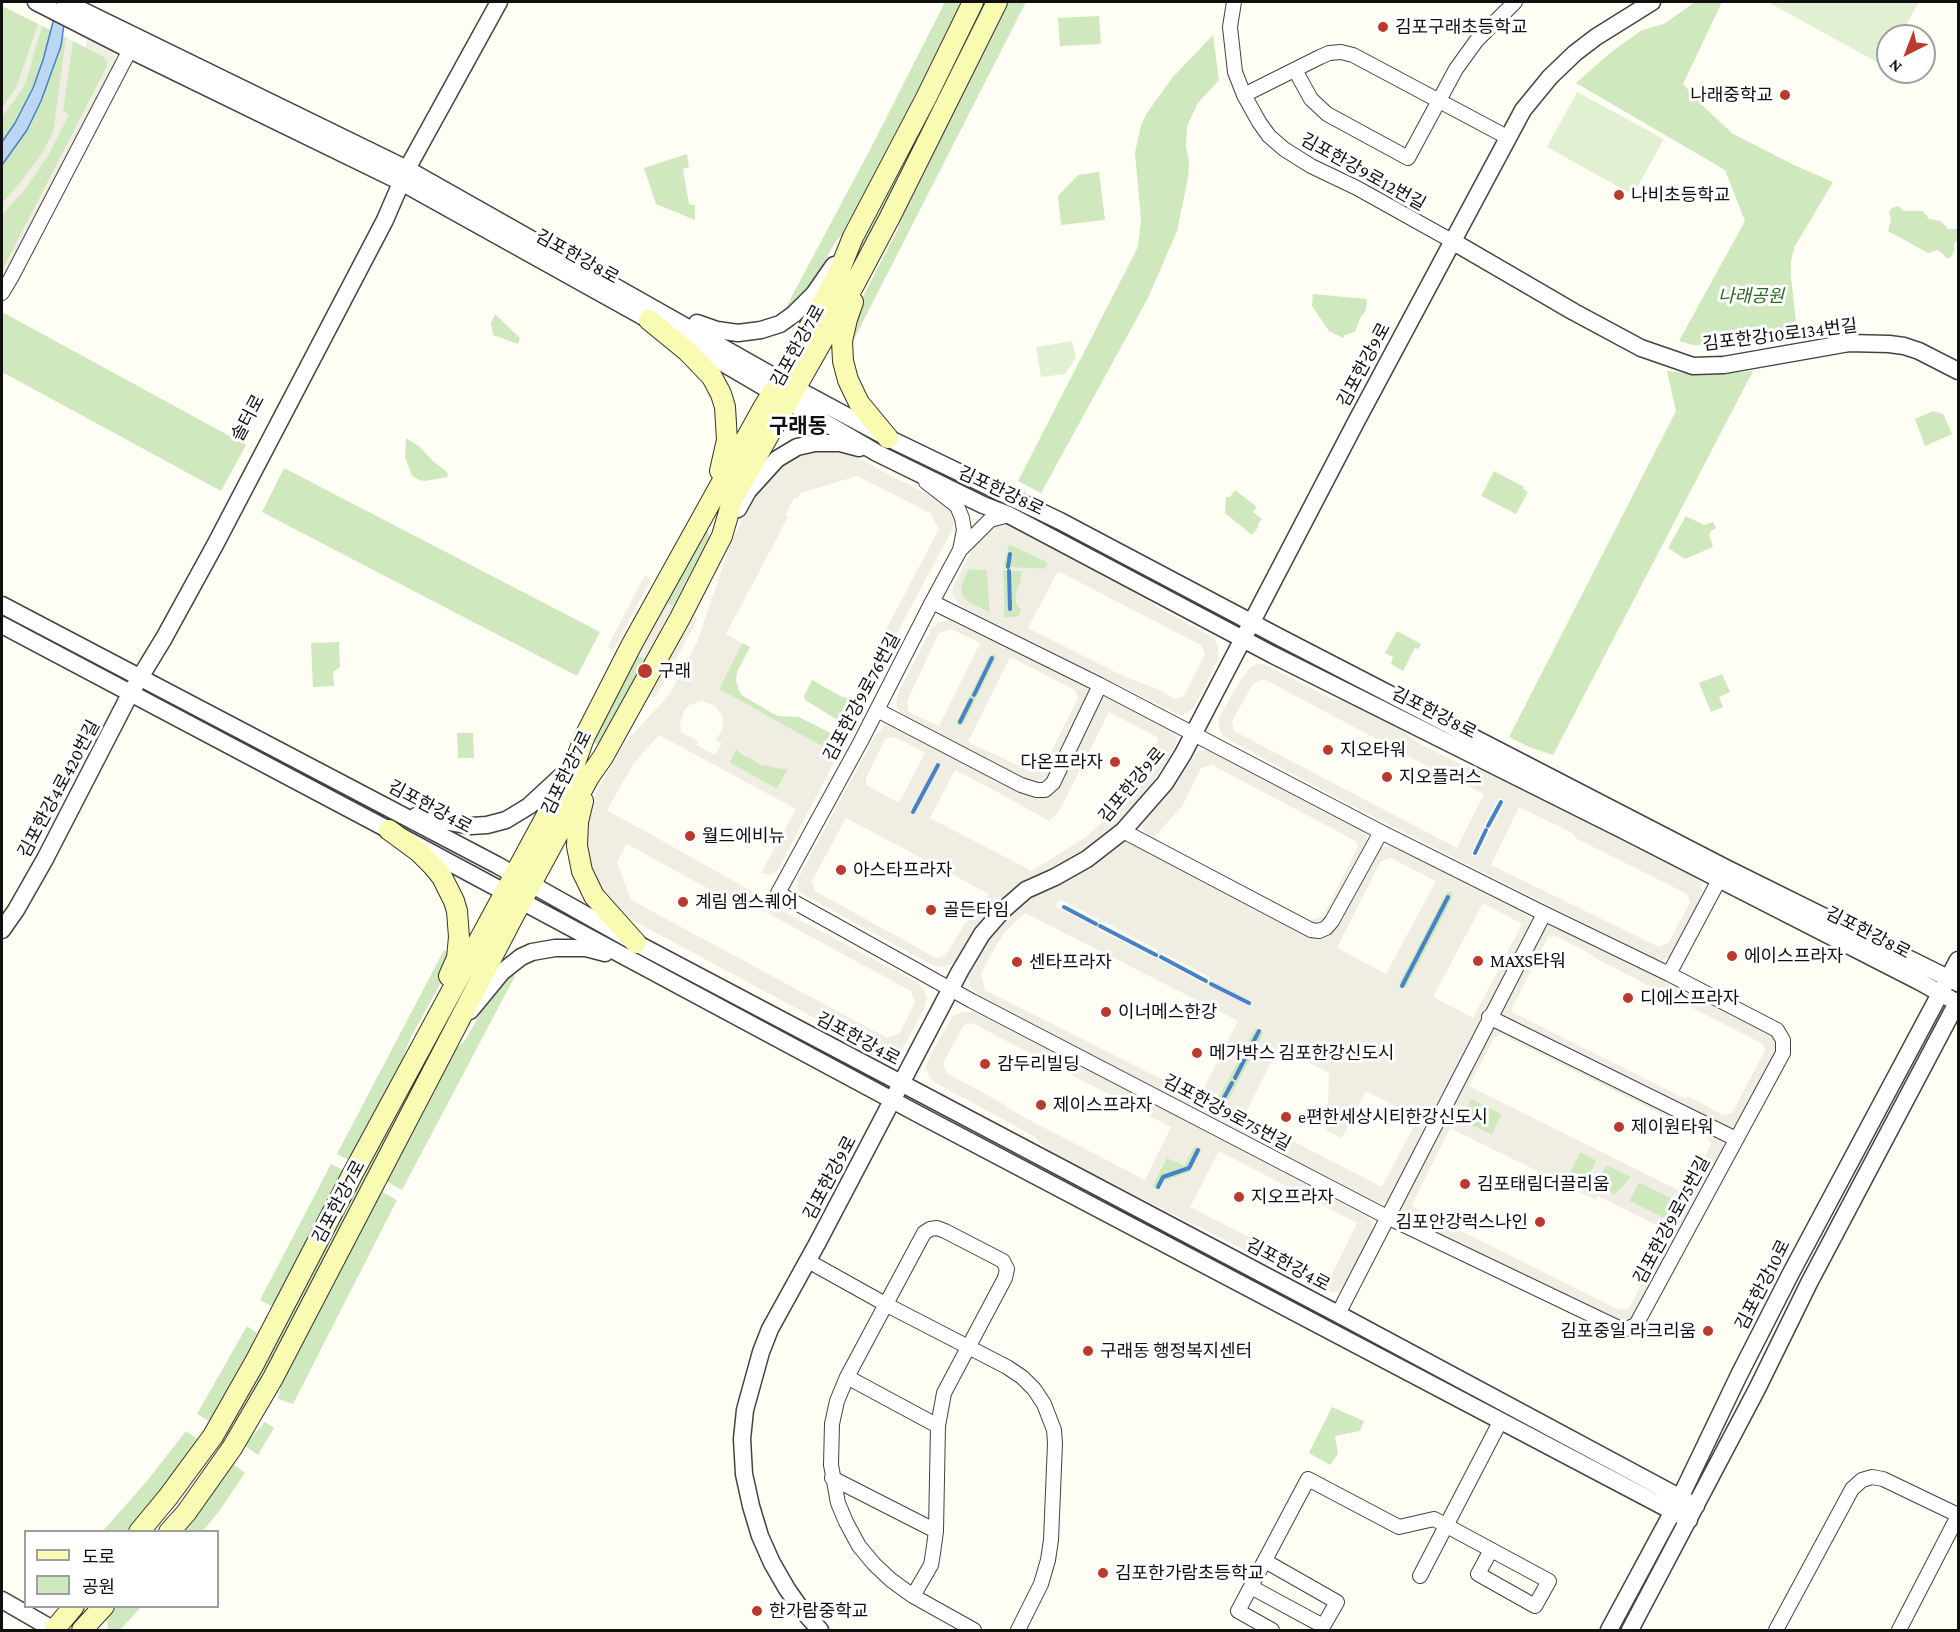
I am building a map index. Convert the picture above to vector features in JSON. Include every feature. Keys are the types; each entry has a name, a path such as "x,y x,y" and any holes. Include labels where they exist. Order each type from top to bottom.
{"main road":[{"name":"김포한강7로","path":"582,770 603,757 680,618 722,536 734,498 853,237 926,98 973,2"},
{"name":"김포한강7로","path":"141,1530 213,1436 255,1362 419,1051 518,888 582,770 584,738 632,644 763,408 784,390 890,217 997,2"},
{"path":"882,445 852,388 843,361 842,341 854,300 890,217"},
{"path":"651,313 712,377 725,407 727,440 705,511"},
{"path":"582,770 577,846 582,871 594,896 635,952"},
{"path":"394,821 442,878 457,911 459,925 457,958 419,1051"},
{"name":"김포한강7로","path":"171,1530 186,1513 232,1448 273,1378 452,1032 518,888"},
{"path":"54,1630 72,1608"},
{"path":"82,1630 98,1616"}],"street":[{"name":"김포한강8로","path":"36,2 90,22 404,175 882,445 1060,521 1949,984 1958,1002"},
{"name":"김포한강8로","path":"65,2 90,22"},
{"name":"솔터로","path":"130,694 215,545 385,220 404,175 499,2"},
{"name":"김포한강9로12번길","path":"1234,2 1231,44 1235,72 1244,95 1269,136 1284,149 1311,166 1357,188 1452,241"},
{"name":"김포한강9로12번길","path":"1295,70 1311,99 1327,114 1408,158 1456,69 1477,40 1515,2"},
{"name":"김포한강9로","path":"820,1630 801,1609 772,1563 760,1536 744,1474 742,1439 746,1410 761,1352 770,1329 982,934 1002,911 1026,890 1087,859 1123,831 1165,783 1195,734 1522,110 1550,77 1596,37 1652,2"},
{"path":"2,293 133,44"},
{"path":"1244,95 1329,53 1341,52 1353,55 1507,137"},
{"path":"651,313 738,333 761,330 780,324 814,294 853,237"},
{"name":"김포한강10로134번길","path":"1452,241 1641,348 1693,366 1724,365 1849,343 1904,346 1959,371"},
{"path":"722,536 748,491 777,459 797,447 815,443 882,445"},
{"name":"김포한강8로","path":"882,445 906,468 1009,515 1243,639 1719,880 1949,984"},
{"path":"906,468 957,506 964,530 960,550"},
{"path":"960,550 990,520 1009,515"},
{"name":"김포한강9로76번길","path":"951,989 778,893 960,550"},
{"path":"933,602 1195,734"},
{"name":"김포한강4로","path":"2,605 140,677 394,821 635,952 893,1100 1500,1422 1692,1513"},
{"name":"김포한강4로","path":"2,625 130,694 394,821"},
{"path":"877,710 1021,785 1036,790 1045,789 1053,783 1100,685"},
{"name":"김포한강4로420번길","path":"2,930 45,859 130,694"},
{"name":"김포한강9로75번길","path":"951,989 1387,1216 1623,1330 1636,1325 1783,1053 1783,1040 1777,1030 1381,832 1195,734"},
{"path":"394,821 471,826 506,820 582,770"},
{"path":"1123,831 1311,930 1319,931 1326,928 1332,921 1381,832"},
{"path":"1669,974 1719,880"},
{"path":"1338,1314 1544,914"},
{"path":"452,1032 502,972 521,957 532,952 555,948 635,952"},
{"name":"김포한강4로","path":"635,952 901,1084 1338,1314 1676,1505"},
{"name":"김포한강10로","path":"1609,1630 1676,1505 1791,1273 1949,984 1959,960"},
{"path":"1630,1630 1809,1283 1958,1002"},
{"path":"1490,1017 1736,1139"},
{"path":"913,1596 931,1565 936,1531 938,1426 944,1392 1005,1278 1007,1269 1003,1261 937,1228 924,1233 847,1377 837,1401 832,1424 830,1447 832,1478 838,1503 846,1522 874,1564 913,1596 974,1630"},
{"path":"808,1261 1022,1377 1044,1404 1054,1430 1053,1518 1048,1560 1041,1584 1018,1630"},
{"path":"847,1377 938,1426"},
{"path":"1420,1576 1500,1422"},
{"path":"1776,1630 1852,1489 1862,1480 1872,1477 1883,1479 1959,1516 1899,1630"},
{"path":"832,1478 936,1531"},
{"path":"1272,1630 1238,1611 1308,1479 1399,1527 1434,1518 1549,1581 1535,1606 1478,1574 1491,1550"},
{"path":"1251,1587 1322,1628 1337,1602 1265,1561"},
{"path":"2,1600 54,1630"}],"green space":[{"path":"945,2 964,2 892,146 851,224 834,244 806,296 784,311 873,144"},
{"path":"981,2 989,2 912,156 862,246 860,244"},
{"path":"1007,2 1026,2 851,345 854,314 898,229 904,209"},
{"name":"나래공원","path":"1695,2 1722,2 1683,84 1733,134 1833,182 1795,246 1791,260 1797,330 1706,345 1693,345 1679,341 1745,221 1725,170 1576,83 1610,53 1642,30 1664,24"},
{"path":"1768,2 1919,2 1907,24 1876,24 1876,62"},
{"path":"2,6 101,55 107,60 108,65 2,271"},
{"path":"1099,16 1101,44 1060,46 1058,18"},
{"path":"1213,35 1219,80 1198,103 1187,126 1188,178 1177,231 1148,298 1041,493 1018,481 1138,247 1141,220 1135,153 1141,125 1172,78"},
{"path":"1577,92 1664,139 1633,195 1547,147"},
{"path":"687,154 689,167 683,169 689,204 695,205 695,220 656,204 644,168"},
{"path":"1099,172 1105,220 1061,225 1058,196 1078,175"},
{"path":"1898,206 1904,211 1923,211 1929,219 1941,221 1948,229 1957,229 1958,241 1954,243 1954,251 1950,258 1946,258 1938,250 1928,253 1888,231 1891,219 1889,212"},
{"path":"1313,294 1367,299 1366,310 1355,332 1343,338 1329,331 1312,306"},
{"path":"4,313 246,445 221,491 2,372 2,315"},
{"path":"495,314 520,338 518,344 493,335 491,323"},
{"path":"1072,341 1076,358 1065,374 1041,377 1036,347"},
{"path":"1667,371 1705,375 1753,371 1553,755 1509,737 1676,411"},
{"path":"1933,411 1943,414 1952,434 1925,446 1915,419"},
{"path":"406,438 419,446 447,472 448,477 425,481 412,476 405,457"},
{"path":"284,468 600,632 577,676 262,512"},
{"path":"1494,471 1524,487 1523,489 1528,492 1516,514 1481,496"},
{"path":"1235,490 1257,507 1253,512 1262,519 1252,535 1225,513 1226,497 1230,497"},
{"path":"1686,516 1704,525 1713,522 1716,528 1709,535 1713,547 1685,559 1668,548"},
{"path":"708,530 709,537 673,606 667,603 704,534"},
{"path":"1009,544 1047,562 1047,566 1044,569 1003,567"},
{"path":"968,569 987,570 990,613 968,602 962,595 961,586"},
{"path":"1003,570 1022,571 1016,603 1021,609 1020,614 1016,617 1004,617"},
{"path":"1397,631 1421,644 1418,649 1415,648 1403,671 1391,664 1393,657 1385,653"},
{"path":"339,642 340,667 333,672 334,686 313,687 311,643"},
{"path":"742,643 750,647 737,672 736,680 743,696 772,713 779,716 799,717 838,737 830,751 719,689"},
{"path":"996,655 996,659 964,724 957,725 989,656"},
{"path":"638,656 645,659 599,743 595,744 594,740"},
{"path":"876,661 844,721 839,721 805,700 804,696 812,680 842,697 851,699 855,697"},
{"path":"1722,674 1730,692 1719,697 1723,707 1711,712 1699,683"},
{"path":"457,733 473,733 474,758 458,758"},
{"path":"736,749 745,756 777,768 788,769 777,789 729,763"},
{"path":"1447,891 1454,895 1406,989 1402,987 1448,897 1400,986 1398,985"},
{"path":"444,950 452,954 446,973 410,1039 398,1071 351,1161 337,1154"},
{"path":"512,974 515,976 402,1190 384,1180 453,1052 466,1039 490,996"},
{"path":"447,1018 450,1018 273,1360 228,1436 225,1434"},
{"path":"1255,1028 1259,1030 1220,1106 1260,1031 1264,1033 1223,1111 1214,1106"},
{"path":"1471,1098 1502,1114 1492,1135 1461,1120"},
{"path":"1195,1145 1202,1149 1190,1172 1166,1181 1158,1191 1152,1187 1167,1157"},
{"path":"1580,1152 1597,1160 1586,1182 1569,1173"},
{"path":"331,1164 345,1171 284,1291 271,1306 260,1300"},
{"path":"1605,1164 1632,1177 1615,1195 1595,1185"},
{"path":"1639,1182 1680,1202 1670,1221 1629,1201"},
{"path":"379,1190 397,1200 293,1404 278,1399 282,1380"},
{"path":"247,1326 257,1333 245,1364 212,1423 197,1414"},
{"path":"1332,1407 1364,1421 1360,1431 1335,1436 1338,1454 1330,1465 1309,1453"},
{"path":"265,1422 274,1428 258,1455 244,1445"},
{"path":"186,1431 200,1441 127,1530 104,1530 147,1481"},
{"path":"232,1463 245,1473 204,1530 182,1530"},
{"path":"115,1608 140,1608 120,1630 108,1630 107,1616"}],"shaded area":[{"path":"38,24 42,26 26,82 2,117 2,107 16,88"},
{"path":"87,35 114,53 115,69 2,283 2,271 107,68 107,60 86,48"},
{"path":"66,38 73,41 63,111 69,115 49,154 26,188 2,215 2,203 40,156 53,133"},
{"path":"815,451 849,454 947,505 953,512 955,521 897,633 892,638 880,641 939,529 930,513 857,476 801,493 797,499 794,498 785,515 788,517 726,634 742,643 719,689 830,751 838,737 843,745 778,870 770,875 761,873 796,809 659,735 634,763 607,810 757,894 745,909 627,844 617,862 631,900 887,1038 899,1034 915,1003 911,991 762,910 773,906 915,981 924,990 927,998 924,1009 902,1050 899,1054 892,1056 883,1055 610,908 603,900 581,844 591,803 623,745 670,694 697,642 732,540 758,489 786,462","holes":["702,701 715,706 723,717 722,731 715,740 722,743 715,755 696,745 698,741 681,732 680,725 684,710 689,705","736,749 761,765 788,769 777,789 729,762"]},
{"path":"1007,524 1020,530 1134,588 1157,607 1214,638 1218,646 1218,660 1195,706 1187,713 1177,714 963,608 952,593 953,586 987,527","holes":["1009,544 1047,562 1044,569 1003,567","968,569 987,570 990,613 968,602 962,595 961,586","1003,570 1022,571 1016,603 1021,609 1020,614 1016,617 1004,617","1058,571 1201,645 1205,654 1184,696 1175,699 1158,689 1127,678 1028,628"]},
{"path":"647,576 650,581 614,649 610,649 608,646 644,577"},
{"path":"667,603 673,606 645,659 638,656"},
{"path":"694,617 697,620 656,696 652,697 651,694"},
{"path":"948,620 1079,682 1088,689 1088,696 1050,774 1043,780 1034,781 1023,778 898,710 896,704 898,693 931,630 937,623","holes":["951,629 980,643 939,726 909,712 907,701 939,633","995,655 996,659 964,724 957,725 989,656","1010,657 1075,690 1078,698 1042,770 1034,773 968,742"]},
{"path":"891,650 893,654 859,717 844,721 876,661 883,653"},
{"path":"1264,664 1332,699 1350,702 1395,725 1420,744 1467,767 1484,769 1696,876 1701,883 1702,890 1699,902 1672,955 1662,961 1649,956 1360,810 1224,737 1219,728 1219,718 1241,679 1251,667","holes":["1264,679 1484,794 1457,848 1234,731 1232,721 1253,684","1498,799 1502,799 1505,802 1477,856 1473,857 1471,853","1519,807 1687,894 1690,902 1669,942 1659,947 1491,865"]},
{"path":"1104,696 1110,696 1173,729 1177,739 1175,748 1143,797 1113,829 1085,852 984,920 957,960 951,964 945,967 934,966 798,890 797,882 800,875 876,734 885,726 891,725 1040,797 1098,701","holes":["1109,712 1159,738 1135,787 1123,803 1086,837 1032,871 930,818 955,770 1049,821 1058,813","895,737 925,753 899,803 866,785 866,778 885,739","846,818 989,894 964,925 946,955 936,958 815,891 812,881"]},
{"path":"1207,750 1363,830 1367,841 1328,917 1322,923 1309,923 1150,840 1146,835 1143,827 1145,815 1199,751","holes":["1212,765 1356,841 1358,847 1323,916 1310,920 1156,840 1156,835 1183,805 1201,768"]},
{"path":"1121,841 1130,843 1310,937 1318,938 1328,935 1337,926 1377,851 1384,846 1391,845 1524,913 1531,919 1531,926 1390,1198 1385,1203 1377,1202 980,997 970,986 968,972 992,933 1013,910 1032,894","holes":["1391,858 1436,881 1386,974 1337,948 1381,861","1447,892 1451,892 1454,896 1405,989 1398,985","1059,901 1063,901 1098,919 1095,927 1056,907","1483,903 1522,924 1473,1018 1433,997","1025,913 1238,1021 1199,1098 985,990 981,974 1004,933","1102,921 1158,950 1154,958 1098,929","1163,953 1210,977 1204,984 1159,960","1255,1028 1264,1033 1223,1110 1214,1105","1279,1047 1329,1073 1327,1131 1342,1138 1366,1091 1418,1118 1382,1187 1244,1116"]},
{"path":"1548,922 1551,922 1771,1034 1775,1039 1776,1048 1774,1056 1735,1125 1731,1127 1724,1126 1501,1014","holes":["1556,936 1763,1044 1765,1050 1732,1113 1723,1115 1688,1096 1686,1099 1512,1012 1548,937"]},
{"path":"975,1012 1367,1217 1372,1225 1371,1233 1344,1287 1330,1292 1050,1153 1034,1136 932,1081 926,1069 929,1058 955,1015","holes":["972,1023 1171,1127 1145,1180 1010,1110 947,1073 943,1063 964,1025","1195,1146 1202,1149 1190,1172 1165,1181 1158,1190 1152,1187 1167,1158 1184,1166","1219,1151 1357,1223 1330,1278 1190,1207"]},
{"path":"1495,1027 1721,1138 1724,1146 1719,1156 1633,1317 1625,1321 1615,1320 1407,1220 1401,1215 1400,1207 1491,1029","holes":["1500,1034 1707,1137 1711,1144 1686,1194 1469,1086 1494,1038","1471,1099 1502,1114 1492,1135 1461,1120","1450,1128 1596,1200 1598,1196 1668,1231 1630,1307 1624,1310 1617,1309 1411,1206","1580,1152 1597,1161 1586,1182 1570,1173","1606,1165 1631,1177 1615,1195 1596,1185","1639,1182 1679,1202 1670,1221 1629,1201"]}],"water":[{"path":"56,2 67,2 61,46 41,101 27,130 2,165 2,142 15,123 33,88 43,60"}],"waterway":[{"path":"1008,567 1010,554"},
{"path":"1009,571 1010,609"},
{"path":"974,695 992,658"},
{"path":"960,722 971,700"},
{"path":"913,812 938,765"},
{"path":"1488,826 1501,802"},
{"path":"1475,853 1486,830"},
{"path":"1402,986 1448,897"},
{"path":"1064,907 1096,924"},
{"path":"1100,926 1156,955"},
{"path":"1161,957 1206,981"},
{"path":"1211,984 1249,1003"},
{"path":"1235,1078 1259,1031"},
{"path":"1220,1105 1232,1083"},
{"path":"1158,1187 1163,1177 1189,1168 1198,1150"}],"place":[{"name":"김포구래초등학교","path":"1383,27"},
{"name":"나래중학교","path":"1785,95"},
{"name":"나비초등학교","path":"1619,195"},
{"name":"구래","path":"645,671"},
{"name":"지오타워","path":"1328,750"},
{"name":"다온프라자","path":"1115,762"},
{"name":"지오플러스","path":"1387,777"},
{"name":"월드에비뉴","path":"690,836"},
{"name":"아스타프라자","path":"841,870"},
{"name":"계림 엠스퀘어","path":"683,902"},
{"name":"골든타임","path":"931,910"},
{"name":"에이스프라자","path":"1732,956"},
{"name":"MAXS타워","path":"1478,961"},
{"name":"센타프라자","path":"1017,962"},
{"name":"디에스프라자","path":"1628,998"},
{"name":"이너메스한강","path":"1106,1012"},
{"name":"메가박스 김포한강신도시","path":"1197,1053"},
{"name":"감두리빌딩","path":"985,1064"},
{"name":"제이스프라자","path":"1041,1105"},
{"name":"e편한세상시티한강신도시","path":"1286,1117"},
{"name":"제이원타워","path":"1619,1127"},
{"name":"김포태림더끌리움","path":"1465,1184"},
{"name":"지오프라자","path":"1239,1197"},
{"name":"김포안강럭스나인","path":"1540,1222"},
{"name":"김포중일 라크리움","path":"1708,1331"},
{"name":"구래동 행정복지센터","path":"1088,1351"},
{"name":"김포한가람초등학교","path":"1103,1573"},
{"name":"한가람중학교","path":"757,1611"}],"district":[{"name":"구래동","path":"798,427"}]}
